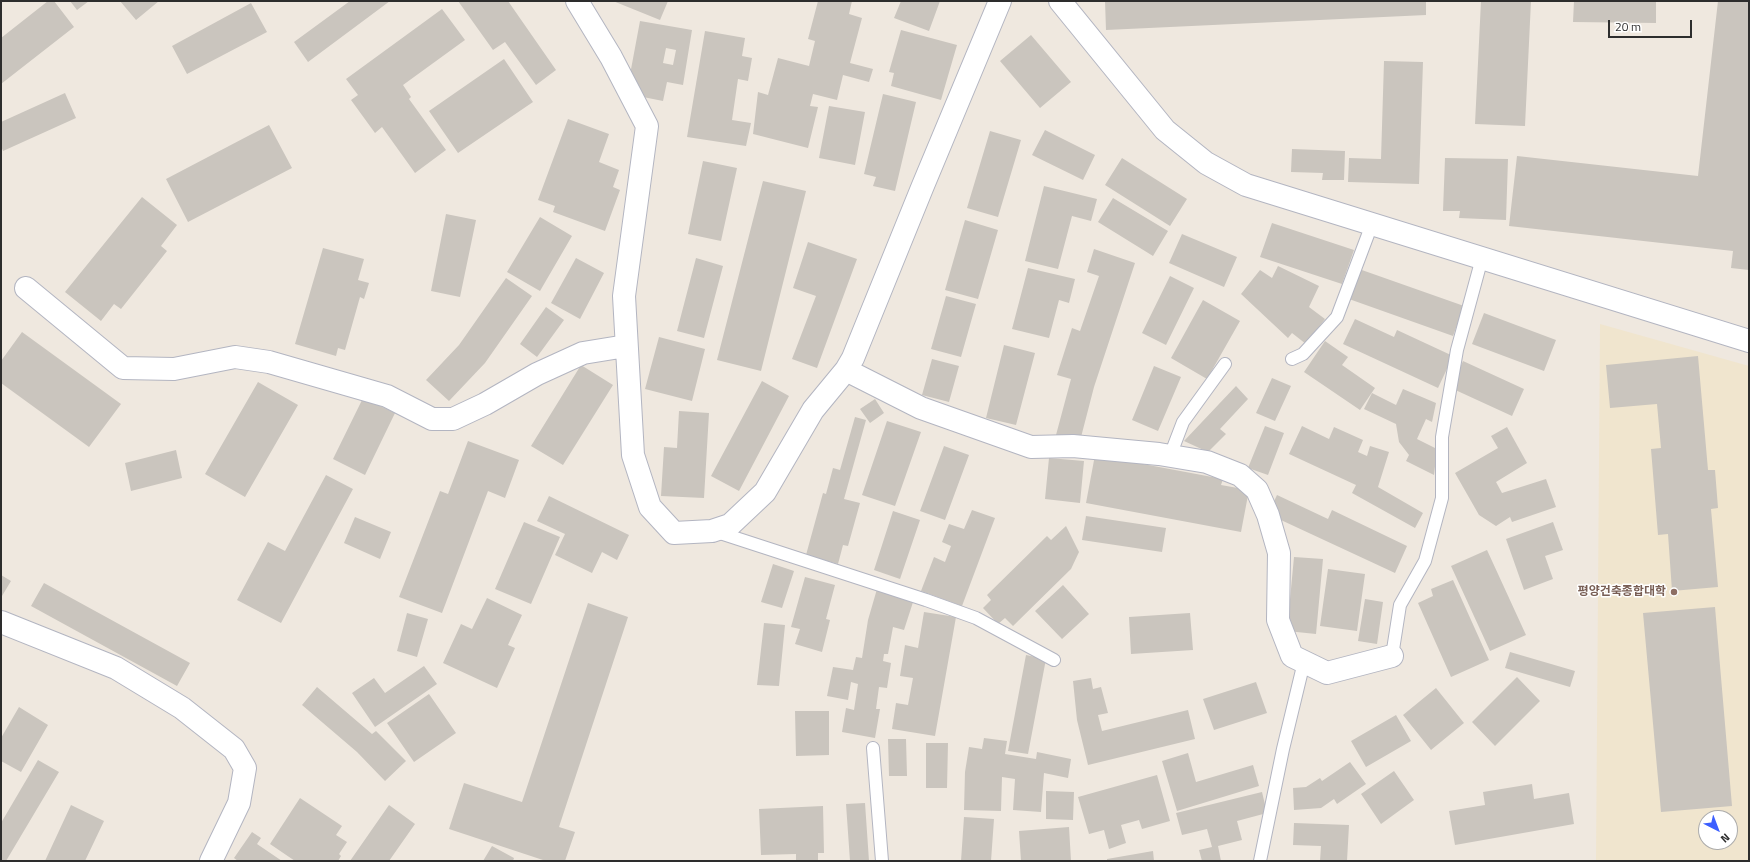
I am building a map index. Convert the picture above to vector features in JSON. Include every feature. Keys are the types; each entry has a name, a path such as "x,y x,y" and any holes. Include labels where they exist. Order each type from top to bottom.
{"street":[{"path":"577,1 612,57 647,126 624,296 633,455 650,507 674,532 712,531 730,525 765,492 813,410 846,370 853,358 1000,1"},
{"path":"1060,1 1165,130 1206,163 1246,185 1749,340"},
{"path":"26,288 123,368 174,369 235,357 269,362 387,396 432,419 453,419 485,404 537,374 583,353 626,346"},
{"path":"846,370 921,408 1031,447 1073,446 1170,456 1207,462 1240,475 1256,490 1268,515 1279,553 1278,620 1292,656 1327,673 1392,656"},
{"path":"1,622 116,668 182,708 234,749 245,768 239,802 211,861"}],"lane":[{"path":"1292,359 1302,354 1337,317 1372,224"},
{"path":"1392,656 1400,605 1425,561 1442,498 1442,437 1457,350 1482,258"},
{"path":"1170,456 1183,422 1225,364"},
{"path":"712,531 926,600 976,618 1054,660"},
{"path":"1260,861 1283,749 1304,662"},
{"path":"873,748 882,861"}],"shaded area":[{"name":"평양건축종합대학","path":"1600,324 1749,366 1749,861 1596,861"}],"building":[{"path":"48,1 54,1 74,27 1,84 1,38"},
{"path":"70,1 89,1 77,10"},
{"path":"120,1 159,1 136,20"},
{"path":"350,1 390,1 308,62 294,42"},
{"path":"458,1 508,1 556,70 536,85 505,42 493,50"},
{"path":"613,1 668,1 660,20"},
{"path":"818,1 852,1 849,14 862,18 850,63 873,69 869,82 843,75 837,100 813,94 810,106 818,107 808,148 753,134 758,92 768,95 778,58 809,66 815,41 808,39"},
{"path":"901,1 940,1 929,31 894,18"},
{"path":"1105,1 1426,1 1426,15 1106,30"},
{"path":"1481,1 1531,1 1525,126 1475,124"},
{"path":"1574,1 1656,1 1656,23 1573,22"},
{"path":"1718,1 1749,1 1749,270 1731,268 1733,251 1509,226 1517,156 1698,176"},
{"path":"251,3 267,32 187,74 172,46"},
{"path":"442,9 465,40 403,85 411,97 409,99 446,150 415,173 382,127 375,133 351,100 358,95 346,79"},
{"path":"640,21 692,30 683,85 667,82 663,101 638,96 629,80","holes":["666,48 676,50 673,65 663,63"]},
{"path":"901,30 957,45 941,100 891,86 894,73 889,72"},
{"path":"705,31 745,38 742,56 752,58 748,81 738,79 732,120 751,123 746,146 687,137"},
{"path":"1031,35 1071,82 1040,108 1000,61"},
{"path":"504,59 533,102 458,153 429,111"},
{"path":"1384,61 1423,62 1419,184 1348,182 1349,158 1381,159"},
{"path":"65,93 76,118 3,151 1,146 1,122"},
{"path":"883,94 916,102 895,191 873,186 876,177 864,174"},
{"path":"829,106 865,112 855,165 819,158"},
{"path":"568,119 609,134 599,162 619,170 613,187 620,190 605,231 553,212 555,206 538,200"},
{"path":"269,125 292,168 188,222 166,179"},
{"path":"1045,130 1095,155 1083,180 1032,155"},
{"path":"990,131 1021,140 998,217 967,208"},
{"path":"1292,149 1345,151 1344,180 1322,180 1323,173 1291,172"},
{"path":"1122,158 1187,199 1170,226 1105,185"},
{"path":"1445,158 1508,159 1506,220 1459,218 1460,211 1443,211"},
{"path":"703,161 737,168 721,241 688,234"},
{"path":"763,181 806,191 761,371 717,360"},
{"path":"1044,186 1097,199 1091,221 1072,216 1058,269 1025,261"},
{"path":"142,197 177,225 161,246 167,251 121,309 114,304 101,321 65,292"},
{"path":"1113,198 1168,231 1153,256 1098,222"},
{"path":"446,214 476,220 460,297 431,291"},
{"path":"540,217 572,236 540,291 507,272"},
{"path":"965,220 998,230 978,299 945,290"},
{"path":"1272,223 1354,250 1342,284 1260,257"},
{"path":"1182,234 1237,257 1224,287 1169,263"},
{"path":"808,242 857,259 817,368 792,359 816,296 793,288"},
{"path":"323,248 364,259 358,280 369,283 364,299 360,297 345,350 338,348 336,356 295,344"},
{"path":"1094,249 1135,263 1094,387 1080,441 1056,435 1071,379 1057,375 1072,328 1080,331 1099,276 1087,272"},
{"path":"576,258 604,273 580,319 551,303"},
{"path":"696,258 723,266 704,338 677,331"},
{"path":"1278,266 1319,286 1309,307 1325,319 1306,344 1292,333 1288,338 1241,294 1260,270 1272,278"},
{"path":"1028,268 1075,279 1069,303 1059,300 1049,338 1012,329"},
{"path":"1359,269 1464,306 1453,336 1349,299"},
{"path":"1170,276 1194,288 1166,345 1142,333"},
{"path":"506,278 532,296 485,363 449,401 426,380 459,345"},
{"path":"946,296 976,304 961,357 931,349"},
{"path":"1203,300 1240,321 1207,379 1171,358"},
{"path":"546,307 564,320 537,357 520,344"},
{"path":"1484,313 1556,340 1544,371 1472,344"},
{"path":"1355,319 1394,337 1397,330 1453,356 1438,388 1343,344"},
{"path":"22,332 121,404 89,447 1,383 1,361"},
{"path":"659,337 705,349 692,401 645,389"},
{"path":"1325,341 1348,357 1342,365 1375,388 1360,410 1304,372"},
{"path":"1004,345 1035,353 1016,425 986,418"},
{"path":"1698,356 1708,470 1715,470 1718,508 1711,509 1718,587 1672,591 1668,534 1658,535 1651,449 1661,448 1657,404 1610,408 1606,365"},
{"path":"932,359 959,366 949,402 922,395"},
{"path":"1463,361 1524,389 1512,416 1451,388"},
{"path":"581,365 613,385 563,465 531,446"},
{"path":"1154,366 1181,377 1158,431 1132,420"},
{"path":"1272,378 1291,386 1275,421 1256,413"},
{"path":"762,381 789,396 739,491 711,476"},
{"path":"258,382 298,405 245,497 205,474"},
{"path":"1236,386 1248,399 1220,429 1226,434 1208,452 1184,441"},
{"path":"1403,389 1436,403 1432,422 1426,419 1417,439 1437,449 1434,475 1406,461 1409,455 1399,442 1396,424 1364,409 1372,393 1396,405"},
{"path":"363,398 395,413 365,475 333,459"},
{"path":"875,399 884,413 870,423 860,409"},
{"path":"679,411 709,413 704,498 661,496 664,447 677,448"},
{"path":"855,417 866,420 844,499 860,503 848,546 843,545 838,564 806,555 823,493 826,494 833,468 840,470"},
{"path":"887,421 921,432 895,506 862,495"},
{"path":"1265,426 1284,433 1268,475 1248,468"},
{"path":"1302,426 1329,439 1334,427 1363,440 1358,452 1367,456 1370,446 1389,452 1378,487 1423,513 1415,528 1352,493 1356,485 1289,454"},
{"path":"1507,427 1527,463 1496,482 1502,493 1546,479 1556,507 1512,522 1510,517 1496,526 1479,515 1455,473 1498,448 1491,436"},
{"path":"468,441 519,460 505,498 488,491 442,613 399,597 440,491 448,494"},
{"path":"944,446 969,455 945,520 920,511"},
{"path":"176,450 182,478 131,491 125,463"},
{"path":"1095,455 1223,479 1221,485 1249,490 1241,532 1086,503"},
{"path":"1049,458 1084,461 1080,503 1045,499"},
{"path":"326,475 353,489 281,623 237,600 268,542 285,551"},
{"path":"1277,495 1328,519 1332,510 1407,546 1395,573 1268,514"},
{"path":"549,496 629,535 617,560 602,552 592,573 555,555 565,534 537,521"},
{"path":"972,510 995,518 962,606 921,591 934,557 945,562 951,546 942,542 949,524 964,529"},
{"path":"893,511 920,520 900,579 874,570"},
{"path":"1086,516 1166,528 1162,552 1082,540"},
{"path":"355,517 391,532 380,559 344,543"},
{"path":"524,522 560,537 531,604 495,589"},
{"path":"1553,522 1563,550 1545,556 1553,579 1524,590 1506,539"},
{"path":"1066,526 1079,552 1071,569 1013,626 1005,618 998,624 983,608 991,600 987,595 1047,536 1051,540"},
{"path":"1487,550 1526,635 1490,651 1451,566"},
{"path":"1294,557 1323,559 1316,634 1287,631"},
{"path":"773,564 794,571 782,608 761,602"},
{"path":"1328,569 1365,574 1357,631 1320,626"},
{"path":"1,575 11,581 2,596 1,596"},
{"path":"805,577 835,585 826,619 830,620 822,652 795,644 800,629 791,627"},
{"path":"1453,580 1489,660 1451,677 1418,603 1433,596 1431,589"},
{"path":"44,583 190,663 177,686 31,606"},
{"path":"1063,585 1089,614 1062,639 1035,611"},
{"path":"877,589 914,599 904,630 893,627 888,654 884,654 883,661 891,663 887,688 879,687 876,709 880,709 875,738 842,732 846,708 854,710 858,684 851,682 848,700 827,696 833,667 853,670 856,657 862,658 868,620"},
{"path":"487,598 522,615 508,645 515,648 497,688 443,663 461,624 472,629"},
{"path":"1365,599 1383,602 1377,644 1358,641"},
{"path":"588,603 628,617 559,827 575,832 565,861 546,861 449,829 464,783 522,802"},
{"path":"1715,607 1732,806 1661,812 1643,613"},
{"path":"924,612 956,617 935,736 892,729 896,703 908,705 913,678 900,676 905,645 918,648"},
{"path":"407,613 428,619 417,657 397,651"},
{"path":"1190,613 1193,650 1131,654 1129,617"},
{"path":"764,623 785,625 779,686 757,685"},
{"path":"1510,652 1575,671 1570,687 1505,668"},
{"path":"1026,655 1046,659 1028,754 1008,751"},
{"path":"424,666 437,684 375,727 352,693 374,678 385,693"},
{"path":"1517,677 1540,701 1495,746 1472,722"},
{"path":"1091,678 1093,689 1101,687 1108,713 1098,715 1102,731 1188,710 1195,739 1088,765 1077,720 1073,681"},
{"path":"1256,682 1267,713 1214,730 1203,699"},
{"path":"317,687 372,734 376,731 406,761 385,781 357,752 302,705"},
{"path":"1436,688 1464,723 1431,750 1403,715"},
{"path":"429,694 456,733 414,762 387,723"},
{"path":"19,707 48,725 21,772 1,761 1,738"},
{"path":"795,711 829,711 829,755 796,756"},
{"path":"1396,715 1411,741 1366,767 1351,741"},
{"path":"984,738 1007,741 1005,754 1036,759 1037,752 1071,759 1068,778 1044,773 1041,812 1013,810 1015,779 1002,777 1001,811 964,810 965,772 969,747 982,749"},
{"path":"888,739 906,739 907,776 889,776"},
{"path":"926,743 948,743 947,788 926,788"},
{"path":"1188,753 1196,782 1253,765 1259,786 1177,811 1162,761"},
{"path":"38,760 59,772 6,861 1,861 1,823"},
{"path":"1350,762 1366,784 1337,804 1334,799 1321,808 1294,810 1293,788 1306,787 1320,778 1322,781"},
{"path":"1394,771 1414,800 1381,824 1361,794"},
{"path":"1157,775 1170,821 1142,829 1139,820 1121,825 1126,843 1109,849 1104,830 1089,834 1078,797"},
{"path":"1532,784 1534,799 1569,793 1574,824 1455,845 1449,811 1485,805 1483,792"},
{"path":"1046,791 1074,792 1073,820 1046,819"},
{"path":"1262,792 1267,813 1237,821 1242,840 1218,846 1221,861 1202,861 1199,850 1212,847 1207,829 1182,835 1176,813"},
{"path":"300,798 342,826 336,835 347,842 339,854 341,856 338,861 295,861 270,844"},
{"path":"865,803 869,861 850,861 846,804"},
{"path":"71,805 104,821 85,861 45,861"},
{"path":"389,805 415,824 389,861 350,861"},
{"path":"823,806 824,853 818,853 818,861 796,861 796,854 761,855 759,809"},
{"path":"964,817 994,819 991,861 961,861"},
{"path":"1294,823 1349,825 1347,861 1320,861 1321,846 1293,845"},
{"path":"1069,827 1071,861 1021,861 1019,831"},
{"path":"252,832 261,838 257,844 282,861 238,861 234,858"},
{"path":"492,846 514,858 513,861 483,861"},
{"path":"1153,851 1154,861 1107,861 1107,859"}],"place":[{"name":"평양건축종합대학","path":"1674,592"}]}
